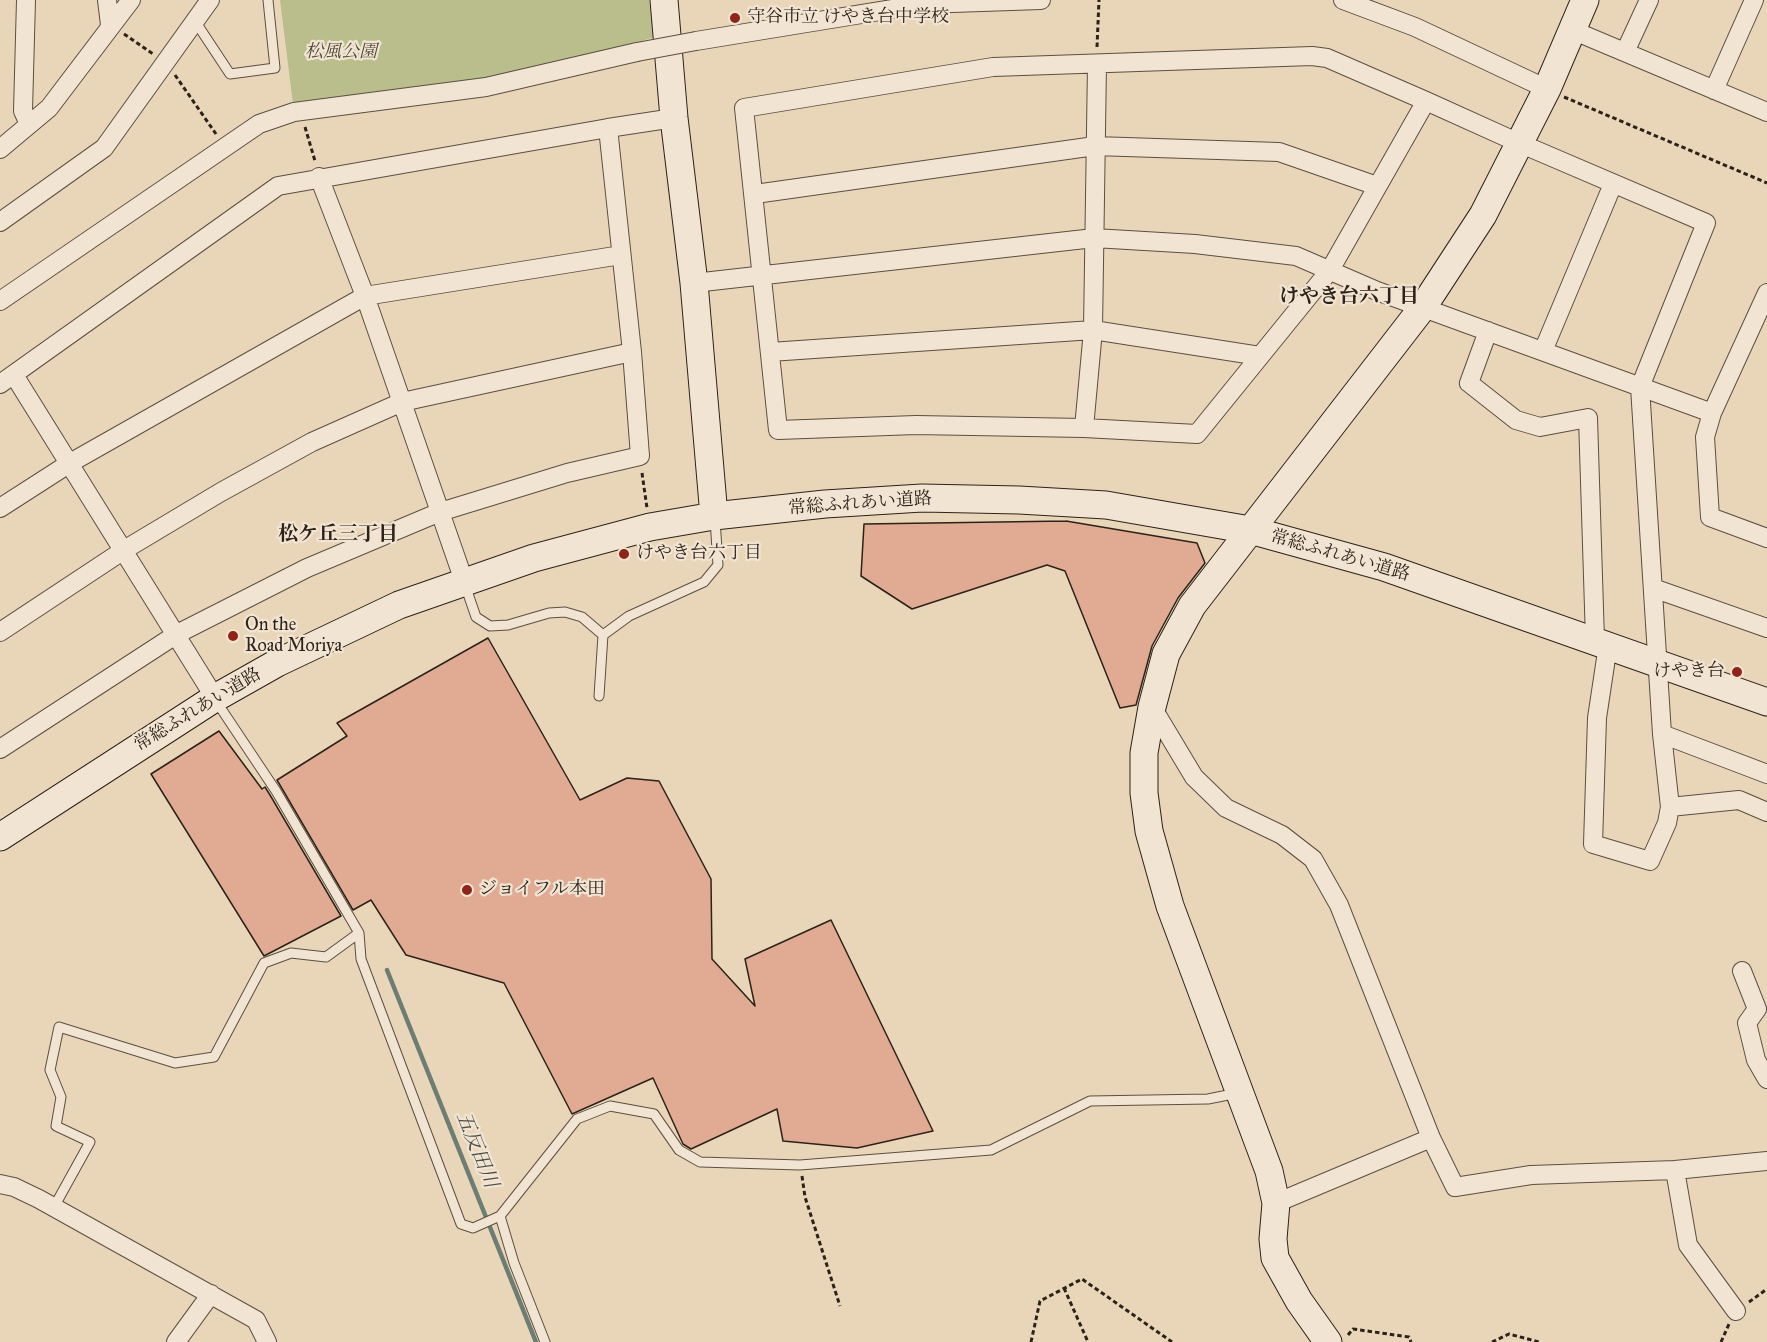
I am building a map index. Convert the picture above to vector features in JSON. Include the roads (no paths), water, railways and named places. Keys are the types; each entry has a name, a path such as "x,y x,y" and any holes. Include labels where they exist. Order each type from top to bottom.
{"street":[{"path":"26,0 23,111 29,124"},
{"path":"107,0 110,25"},
{"path":"0,149 50,108 110,25 131,0"},
{"path":"0,222 104,148 210,0"},
{"path":"664,0 674,118 694,283 714,516"},
{"path":"0,301 259,124 300,111 486,87 637,52 923,4 1041,0"},
{"path":"1343,0 1415,27 1547,89"},
{"path":"1328,1342 1299,1301 1275,1258 1273,1239 1276,1203 1269,1170 1170,906 1149,831 1144,793 1144,753 1152,706 1166,654 1181,622 1423,307 1483,215 1547,89 1585,0"},
{"path":"1626,52 1649,0"},
{"path":"1714,90 1754,0"},
{"path":"1572,30 1767,112"},
{"path":"1426,100 1330,270 1197,434 1084,428 916,425 778,430 755,194 744,108 993,67 1312,56 1326,58 1426,100 1706,224 1640,387 1662,734 1670,807 1666,823 1650,861 1593,844 1602,642 1588,418 1540,427 1516,420 1469,383 1488,331"},
{"path":"1084,428 1093,330 1097,64"},
{"path":"215,698 70,463 7,380 278,186 319,177 674,118"},
{"path":"0,749 177,634 307,568 440,512 567,473 640,456 632,352 608,128"},
{"path":"755,194 1095,147 1279,152 1377,186"},
{"path":"319,177 365,296 464,580"},
{"path":"1543,351 1613,184"},
{"path":"694,283 1094,238 1195,243 1296,256 1423,307 1712,413"},
{"path":"0,508 70,463 365,296 621,255"},
{"path":"1766,533 1710,517 1705,437 1712,413 1767,293"},
{"path":"770,352 1093,330 1260,357"},
{"path":"0,632 124,550 312,442 402,402 632,352"},
{"name":"常総ふれあい道路","path":"0,837 215,698 277,663 339,632 464,580 591,541 650,527 714,516 825,504 922,498 1008,499 1106,505 1250,530 1384,567 1767,702"},
{"path":"1653,588 1767,628"},
{"path":"1152,706 1194,777 1226,808 1282,835 1313,859 1340,905 1431,1138 1455,1187 1531,1174 1675,1170 1767,1161"},
{"path":"1662,734 1767,774"},
{"path":"1670,807 1739,800 1767,812"},
{"path":"1742,971 1757,1009 1747,1023 1756,1060 1767,1079"},
{"path":"1276,1203 1431,1138"},
{"path":"1675,1170 1688,1245 1736,1311"},
{"path":"0,1184 14,1187 54,1207 256,1320 267,1342"},
{"path":"176,1342 211,1294"}],"lane":[{"path":"195,21 230,74 275,68 268,0"},
{"path":"603,635 629,616 704,582 717,564 714,516"},
{"path":"464,580 476,617 490,626 508,625 549,613 565,612 582,617 603,635"},
{"path":"599,696 603,635"},
{"path":"215,698 276,791 359,933 361,959 461,1224 473,1228 500,1216 577,1119 610,1106 654,1114 679,1150 700,1162 800,1165 991,1150 1090,1101 1208,1099 1240,1092"},
{"path":"54,1207 90,1142 56,1126 61,1097 50,1070 59,1027 175,1063 214,1057 264,963 291,953 326,957 359,933"},
{"path":"500,1216 514,1263 545,1342"}],"waterway":[{"name":"五反田川","path":"387,970 536,1342"}],"place":[{"name":"守谷市立 けやき台中学校","path":"735,18"},
{"name":"けやき台六丁目","path":"624,554"},
{"name":"On the Road Moriya","path":"233,636"},
{"name":"けやき台","path":"1737,672"},
{"name":"ジョイフル本田","path":"467,890"}],"district":[{"name":"けやき台六丁目","path":"1349,297"},
{"name":"松ケ丘三丁目","path":"338,535"}],"park label":[{"name":"松風公園","path":"341,53"}]}
